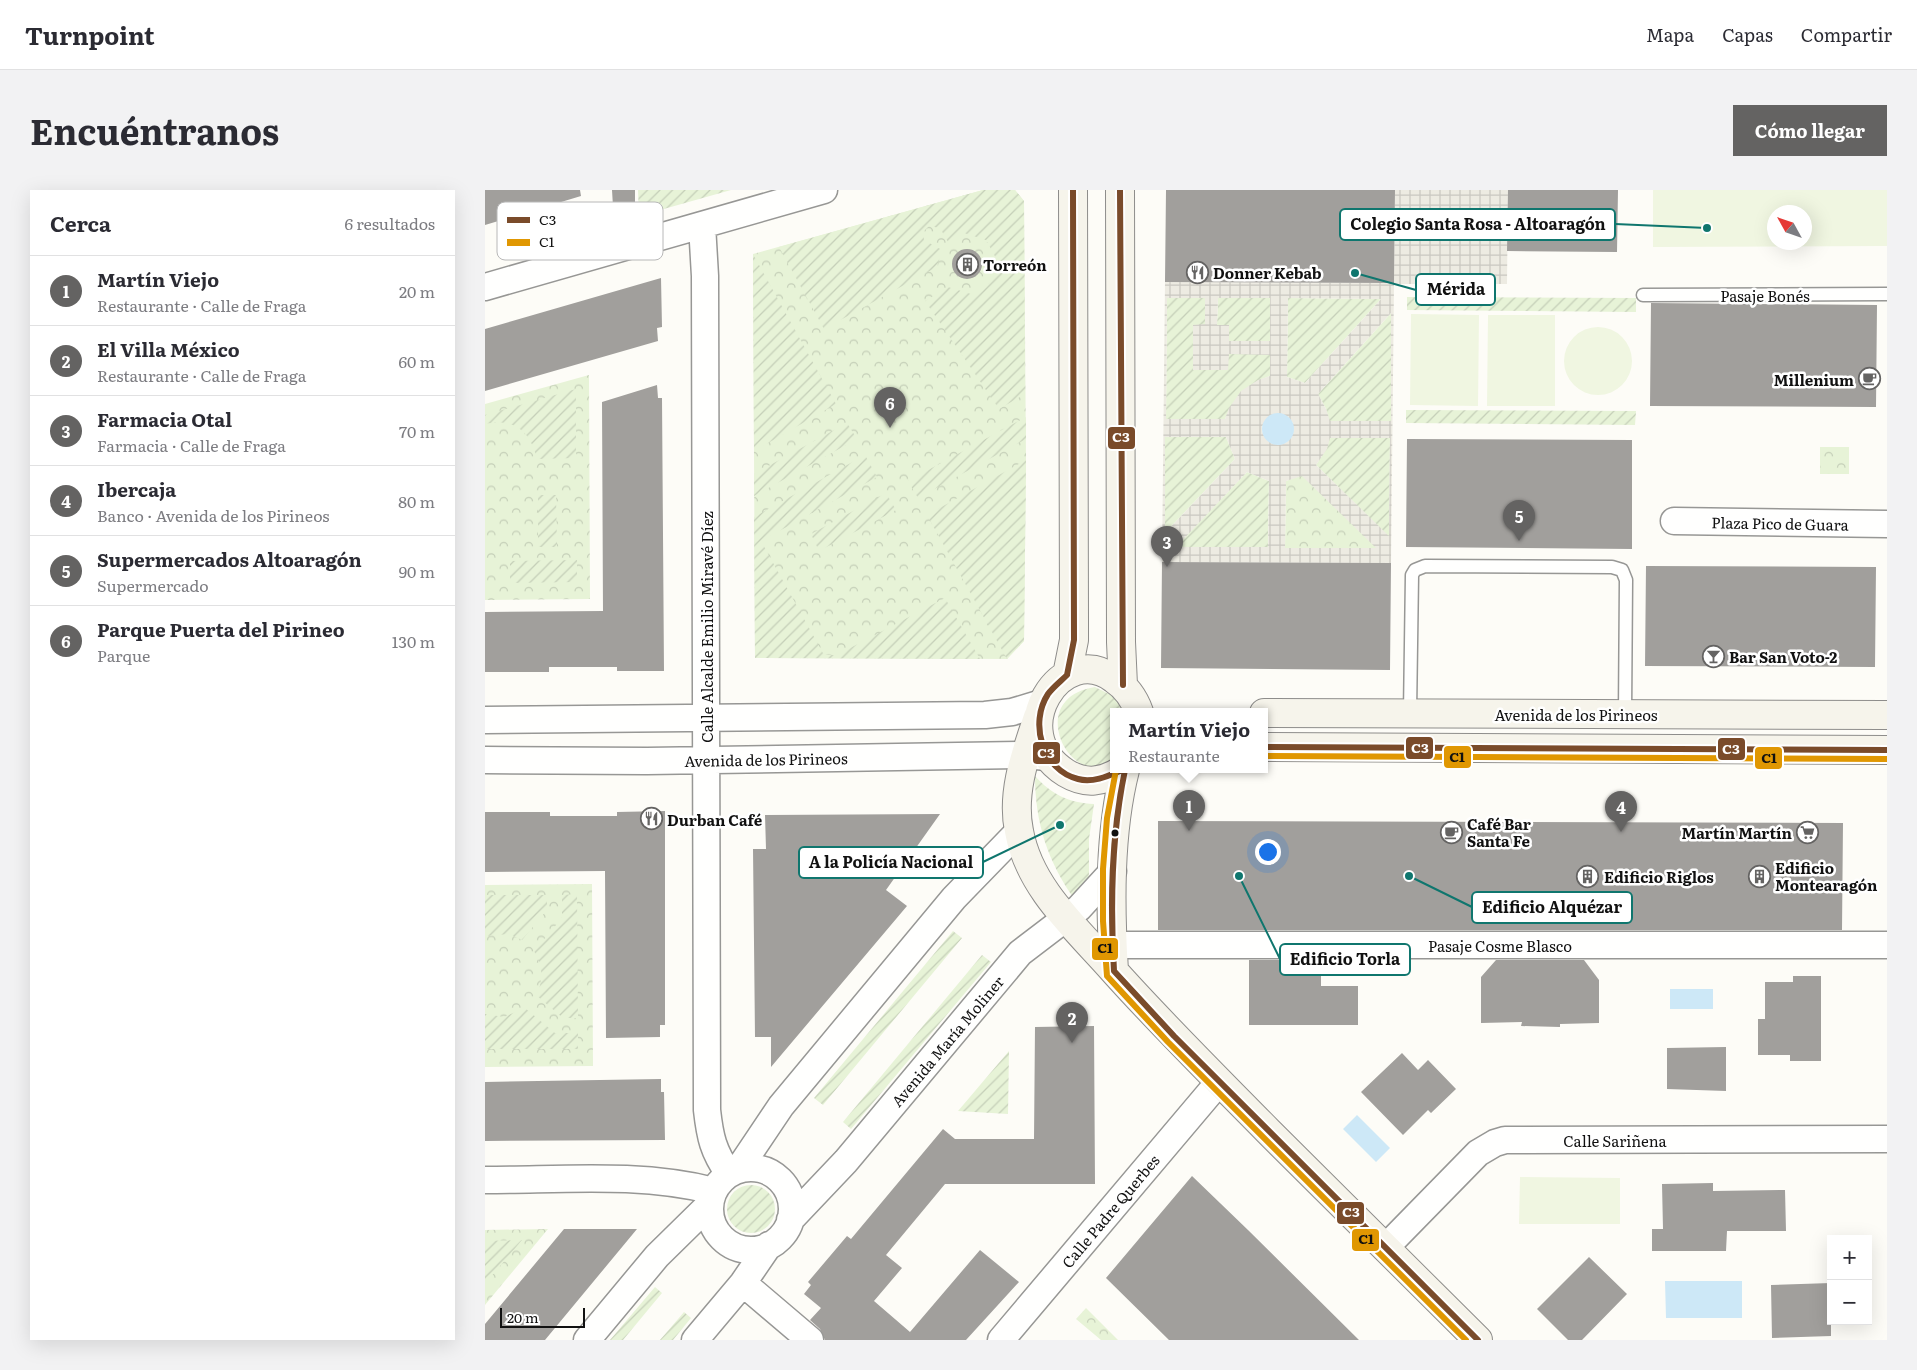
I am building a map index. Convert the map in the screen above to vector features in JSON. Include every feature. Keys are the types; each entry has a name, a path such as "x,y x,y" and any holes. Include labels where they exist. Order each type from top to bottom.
{"main road":[{"path":"1067,675 1073,640 1074,619 1073,190"},
{"path":"1120,190 1121,642 1139,704"},
{"path":"1139,704 1111,676 1097,671 1083,670 1067,675 1057,683 1040,710 1036,756 1019,778 1019,832 1033,870 1066,918 1113,958 1219,1082 1478,1340"},
{"name":"Avenida de los Pirineos","path":"1268,713 1887,714"},
{"path":"1268,748 1887,750"},
{"path":"1036,756 1065,773 1087,782 1110,777 1117,773"},
{"path":"1113,958 1113,871 1116,805 1122,773"}],"street":[{"path":"663,236 824,190"},
{"name":"Calle Alcalde Emilio Miravé Díez","path":"702,225 705,276 707,1110 710,1135 723,1184"},
{"path":"485,287 580,260"},
{"name":"Plaza Pico de Guara","path":"1673,521 1887,524"},
{"path":"485,720 707,716 985,715 1040,710"},
{"name":"Avenida de los Pirineos","path":"485,760 706,760 1036,756"},
{"path":"587,1340 657,1256 723,1184 793,1091 954,898 1019,832"},
{"name":"Avenida María Moliner","path":"790,1220 846,1161 1020,953 1091,897 1113,871"},
{"name":"Pasaje Cosme Blasco","path":"1113,958 1887,945"},
{"name":"Calle Padre Querbes","path":"1001,1340 1219,1082"},
{"name":"Calle Sariñena","path":"1385,1248 1478,1153 1495,1142 1505,1140 1887,1139"},
{"path":"485,1180 651,1180 723,1184 759,1168 779,1178 790,1198 790,1220 778,1240 769,1246 747,1250 736,1248 726,1242 712,1224 723,1184"},
{"path":"695,1340 743,1284 769,1246"},
{"path":"743,1284 810,1340"}],"lane":[{"name":"Pasaje Bonés","path":"1643,295 1887,294"},
{"path":"1410,714 1412,575 1420,567 1445,566 1612,567 1622,570 1626,580 1625,714"}],"green space":[{"path":"638,190 731,190 663,209 663,202 638,202"},
{"path":"983,190 1015,190 1024,201 1026,460 1024,641 1007,659 755,658 753,254"},
{"path":"983,190 1015,190 1024,201 1025,394 999,409 925,301 948,287 971,294 991,282 997,260 986,240 964,233 948,242 940,228 929,226 923,232 924,240 942,250 937,267 824,329 779,247"},
{"path":"1653,190 1887,190 1887,246 1812,246 1812,205 1767,205 1767,247 1653,247"},
{"path":"753,254 836,404 754,451"},
{"path":"1167,297 1205,298 1205,325 1194,325 1229,354 1270,354 1270,376 1242,392 1232,404 1225,419 1166,419"},
{"path":"1407,297 1636,298 1636,312 1407,310"},
{"path":"1218,298 1270,298 1270,341 1229,341 1217,325"},
{"path":"1288,298 1381,299 1305,383 1287,377"},
{"path":"1392,312 1391,421 1329,421 1326,409 1318,394"},
{"path":"1411,314 1479,315 1478,406 1410,405"},
{"path":"1488,315 1555,315 1555,406 1487,406"},
{"path":"1598,327 1611,330 1622,337 1629,348 1632,361 1629,374 1622,385 1611,392 1598,395 1585,392 1574,385 1567,374 1564,361 1567,348 1574,337 1585,330"},
{"path":"589,375 590,599 485,600 485,404"},
{"path":"576,389 576,458 537,459 530,440 519,428 504,423 485,424 485,415"},
{"path":"1406,410 1636,411 1635,425 1406,423"},
{"path":"1026,417 1026,439 918,498 908,481"},
{"path":"847,423 857,439 754,496 754,474"},
{"path":"1165,436 1226,437 1235,459 1164,534"},
{"path":"1329,438 1390,438 1389,537 1316,465 1326,449"},
{"path":"1820,447 1849,447 1849,474 1820,474"},
{"path":"865,455 877,477 761,541 824,655 837,655 945,598 980,659 755,658 754,517"},
{"path":"1026,460 1024,641 1007,659 927,515"},
{"path":"1247,472 1269,481 1268,548 1175,547"},
{"path":"1302,475 1377,548 1285,548 1286,481"},
{"path":"886,493 896,510 819,551 811,534"},
{"path":"538,495 556,495 557,547 538,547"},
{"path":"577,560 577,582 510,583 510,561"},
{"path":"1095,687 1113,696 1122,708 1110,708 1110,760 1099,767 1084,765 1071,756 1062,742 1058,725 1061,709 1073,695"},
{"path":"1035,776 1054,793 1076,802 1094,804 1089,839 1089,874 1087,884 1075,900 1057,871 1045,841 1037,810"},
{"path":"592,884 593,1066 485,1067 485,885"},
{"path":"577,894 578,1018 563,1018 536,995 541,979 541,967 534,951 562,918 562,895"},
{"path":"485,895 547,895 547,910 522,940 509,934 485,936"},
{"path":"953,931 962,938 823,1105 814,1098"},
{"path":"982,955 991,962 851,1129 843,1122"},
{"path":"525,1008 555,1033 578,1033 578,1049 485,1049 485,1014 504,1017"},
{"path":"1009,1051 1008,1114 958,1111"},
{"path":"1520,1177 1620,1178 1620,1224 1519,1224"},
{"path":"751,1185 760,1187 768,1192 773,1200 775,1209 773,1218 768,1226 760,1231 751,1233 742,1231 734,1226 729,1218 727,1209 729,1200 734,1192 742,1187"},
{"path":"548,1229 485,1305 485,1230"},
{"path":"522,1240 485,1284 485,1241"},
{"path":"655,1287 662,1293 623,1340 610,1340"},
{"path":"1086,1308 1118,1340 1101,1340 1076,1319"},
{"path":"684,1312 691,1318 673,1340 660,1340"}],"shaded area":[{"path":"1395,190 1508,190 1507,284 1394,284 1391,563 1162,562 1165,282 1394,283","holes":["1167,298 1205,298 1205,324 1193,325 1193,370 1228,370 1229,354 1270,355 1270,376 1258,380 1241,391 1229,408 1225,419 1166,419","1218,298 1270,298 1270,341 1229,341 1229,325 1217,325","1288,298 1381,299 1305,383 1287,377","1391,313 1391,421 1330,421 1318,394","1283,414 1293,423 1293,432 1287,442 1278,445 1262,432 1262,426","1165,437 1226,437 1235,459 1165,533","1330,438 1390,438 1389,536 1316,465 1327,449","1247,472 1269,481 1268,547 1176,547","1302,476 1376,548 1285,548 1286,481"]}],"water":[{"path":"1278,413 1284,414 1289,418 1293,423 1293,435 1289,440 1284,444 1278,445 1272,444 1267,440 1263,435 1262,429 1263,423 1267,418 1272,414"},
{"path":"1670,989 1713,989 1713,1009 1670,1009"},
{"path":"1357,1115 1390,1148 1376,1162 1343,1129"},
{"path":"1665,1281 1742,1281 1742,1318 1666,1318"}],"building":[{"path":"485,190 580,190 581,196 561,202 497,202 497,221 485,225"},
{"path":"612,190 635,190 635,202 613,202"},
{"path":"1166,190 1395,190 1394,283 1165,282"},
{"path":"1508,190 1618,190 1617,252 1507,251"},
{"name":"Torreón","path":"967,249 978,253 982,264 978,275 967,279 956,275 952,264 956,253"},
{"path":"661,278 662,327 657,328 658,341 485,391 485,329"},
{"path":"1651,303 1877,305 1876,407 1650,406"},
{"path":"657,385 658,398 662,398 664,671 617,671 617,667 549,667 549,672 485,672 485,612 603,611 602,402"},
{"path":"1407,439 1632,440 1632,549 1406,547"},
{"path":"1162,562 1391,563 1390,670 1161,668"},
{"path":"1646,566 1876,567 1875,667 1645,666"},
{"path":"665,811 665,1025 660,1025 660,1037 606,1038 605,871 485,872 485,812 550,812 550,816 617,816 617,812"},
{"path":"940,814 886,890 907,906 771,1067 771,1037 755,1037 753,849 766,849 765,815"},
{"path":"1158,821 1843,823 1842,930 1158,930"},
{"path":"1249,960 1321,960 1321,986 1358,986 1358,1025 1249,1025"},
{"path":"1496,960 1584,960 1599,980 1599,1023 1560,1024 1560,1027 1521,1026 1522,1022 1481,1023 1481,977"},
{"path":"1793,976 1821,976 1821,1061 1790,1061 1790,1055 1758,1055 1758,1019 1765,1019 1765,982 1793,982"},
{"path":"1094,1026 1095,1184 945,1184 886,1255 902,1268 874,1301 910,1332 980,1250 1019,1282 966,1340 825,1340 820,1329 810,1320 821,1308 804,1294 811,1285 808,1282 847,1236 851,1239 943,1129 955,1139 1034,1139 1035,1027"},
{"path":"1726,1047 1726,1091 1667,1089 1667,1048"},
{"path":"1402,1053 1418,1070 1428,1060 1456,1089 1431,1113 1428,1110 1403,1135 1361,1092"},
{"path":"661,1079 661,1092 664,1092 665,1140 485,1141 485,1082"},
{"path":"1192,1176 1359,1340 1169,1340 1106,1278"},
{"path":"1713,1183 1713,1191 1785,1190 1786,1231 1727,1231 1726,1251 1652,1251 1652,1229 1663,1229 1662,1184"},
{"path":"564,1229 637,1229 545,1340 485,1340 485,1324"},
{"path":"1589,1257 1627,1294 1582,1340 1568,1340 1537,1309"},
{"path":"1827,1283 1827,1325 1831,1325 1831,1336 1772,1338 1771,1285"}],"transit line":[{"name":"C3","path":"1067,675 1074,640 1073,190"},
{"name":"C3","path":"1120,190 1123,685"},
{"name":"C3","path":"1067,675 1050,691 1042,706 1040,718 1042,744 1055,766 1066,774 1078,779 1089,780 1115,773"},
{"name":"C3","path":"1268,747 1887,750"},
{"name":"C1","path":"1268,756 1887,759"},
{"name":"C1","path":"1115,773 1107,818 1103,869 1103,921 1107,976 1168,1042 1466,1340"},
{"name":"C3","path":"1124,773 1114,845 1112,895 1114,971 1174,1036 1478,1340"}],"place":[{"name":"Colegio Santa Rosa - Altoaragón","path":"1707,228"},
{"name":"Torreón","path":"967,264"},
{"name":"Donner Kebab","path":"1197,272"},
{"name":"Mérida","path":"1355,273"},
{"name":"Millenium","path":"1870,379"},
{"name":"Parque Puerta del Pirineo","path":"890,428"},
{"name":"Supermercados Altoaragón","path":"1519,541"},
{"name":"Farmacia Otal","path":"1167,567"},
{"name":"Bar San Voto-2","path":"1713,656"},
{"name":"Durban Café","path":"651,819"},
{"name":"A la Policía Nacional","path":"1060,825"},
{"name":"Martín Viejo","path":"1189,831"},
{"name":"Café Bar Santa Fe","path":"1451,832"},
{"name":"Ibercaja","path":"1621,832"},
{"name":"Martín Martín","path":"1808,832"},
{"name":"Edificio Torla","path":"1239,876"},
{"name":"Edificio Alquézar","path":"1409,876"},
{"name":"Edificio Riglos","path":"1588,876"},
{"name":"Edificio Montearagón","path":"1759,876"},
{"name":"El Villa México","path":"1072,1043"}]}
